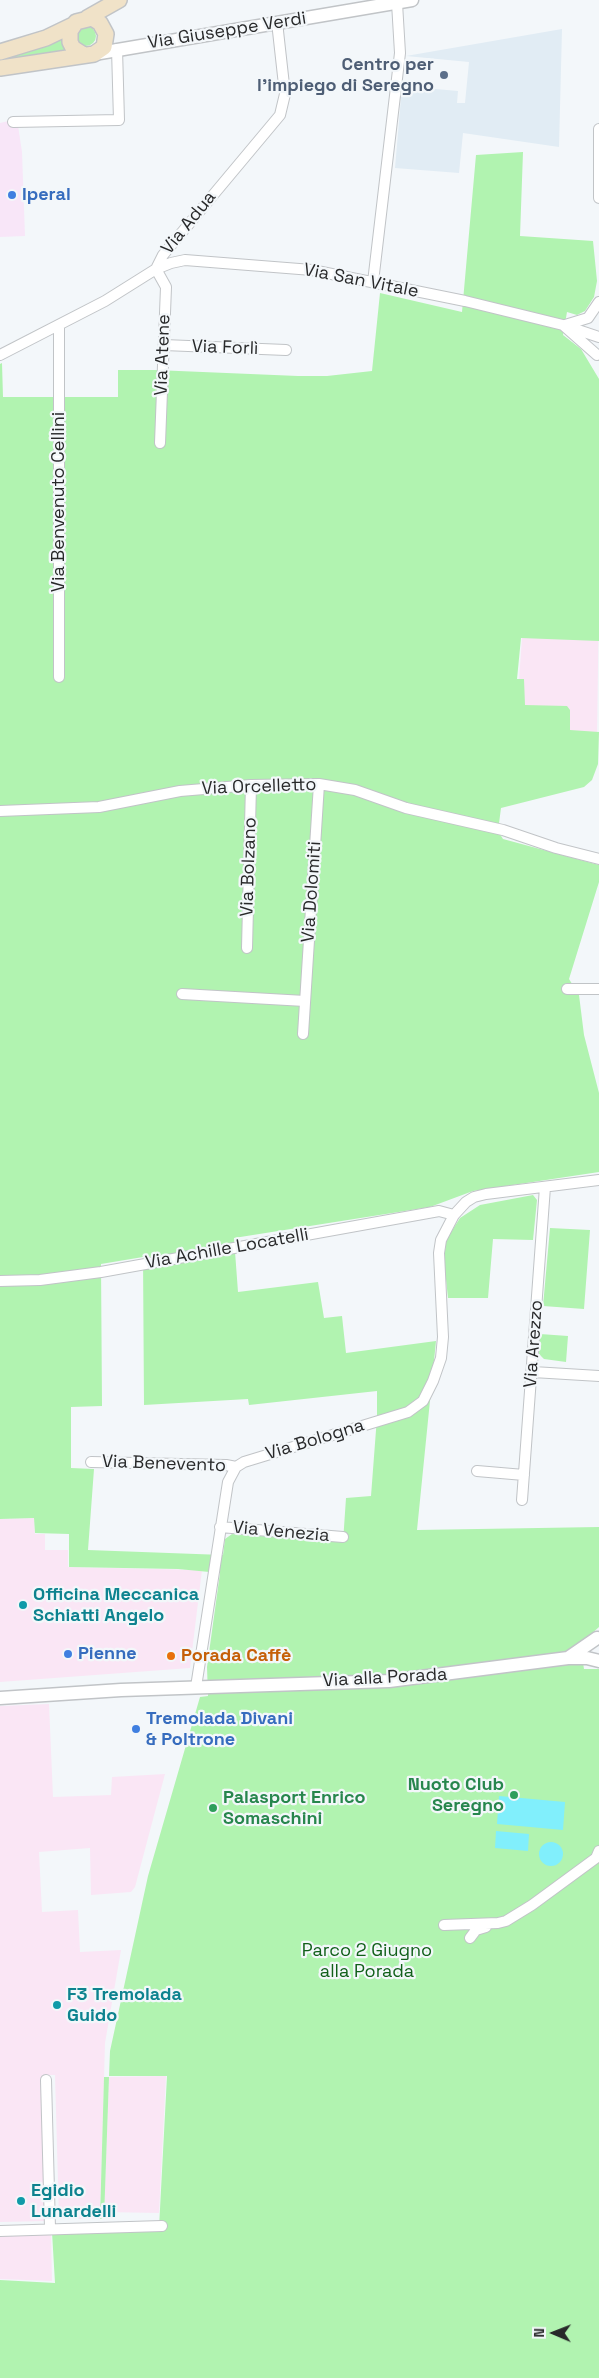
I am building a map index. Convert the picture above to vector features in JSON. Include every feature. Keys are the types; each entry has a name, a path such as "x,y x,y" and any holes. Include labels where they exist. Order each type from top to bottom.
{"main road":[{"path":"0,52 33,42 73,25 117,1"},
{"path":"73,25 70,31 70,42 77,52 89,55 104,47 106,15 117,1"},
{"path":"87,18 97,20 105,32"},
{"name":"Via Giuseppe Verdi","path":"0,66 89,55"}],"street":[{"name":"Via Giuseppe Verdi","path":"89,55 277,22 357,5 397,3 412,0"},
{"path":"373,282 400,53 397,3"},
{"name":"Via Adua","path":"0,356 136,284 156,269 168,248 280,115 285,94 277,22"},
{"name":"Via Giuseppe Verdi","path":"105,32 113,43 132,47"},
{"path":"0,66 3,57 33,42"},
{"path":"13,122 119,120 117,49"},
{"path":"599,128 599,198"},
{"name":"Via San Vitale","path":"156,269 186,260 296,268 465,301 565,326 599,337"},
{"name":"Via Atene","path":"156,269 166,287 160,443"},
{"path":"565,326 588,318 599,302"},
{"name":"Via Benvenuto Cellini","path":"59,326 59,677"},
{"name":"Via San Vitale","path":"565,326 598,357"},
{"path":"598,357 599,343"},
{"name":"Via Forlì","path":"164,345 286,350"},
{"name":"Via Orcelletto","path":"0,811 99,807 180,791 251,785 319,784 355,790 406,808 503,830 556,848 599,859"},
{"name":"Via Dolomiti","path":"303,1034 319,784"},
{"name":"Via Bolzano","path":"247,948 251,785"},
{"path":"567,989 599,990"},
{"path":"182,994 306,1000"},
{"path":"454,1215 474,1197 599,1180"},
{"name":"Via Arezzo","path":"522,1500 533,1372 545,1187"},
{"name":"Via Achille Locatelli","path":"0,1281 40,1280 101,1272 439,1211 454,1215"},
{"name":"Via Bologna","path":"236,1467 244,1462 408,1412 423,1401 441,1358 443,1337 439,1253 446,1228 454,1215"},
{"path":"533,1372 599,1376"},
{"name":"Via Benevento","path":"91,1462 226,1465 236,1467"},
{"path":"198,1686 220,1527 228,1482 236,1467"},
{"path":"477,1471 524,1475"},
{"name":"Via Venezia","path":"220,1527 343,1538"},
{"path":"598,1637 594,1650 599,1660"},
{"name":"Via alla Porada","path":"568,1658 598,1637"},
{"name":"Via alla Porada","path":"0,1698 198,1686 389,1681 568,1658 599,1660"},
{"path":"470,1938 476,1930 498,1923 532,1904 596,1858 599,1852"},
{"path":"444,1925 498,1923"},
{"path":"46,2080 50,2228"},
{"path":"0,2231 162,2226"}],"shaded area":[{"path":"562,29 559,147 463,133 459,173 395,168 402,86 458,91 457,103 465,103 469,62 406,56"},
{"name":"Iperal","path":"17,119 22,152 25,236 0,237 0,123"},
{"path":"599,595 597,736 520,726 523,681 519,680 522,638"},
{"path":"34,1518 35,1534 45,1534 45,1550 68,1550 68,1567 202,1570 190,1668 0,1682 0,1519"},
{"path":"49,1704 53,1797 111,1795 112,1777 165,1774 135,1887 131,1892 91,1895 90,1848 39,1852 42,1912 78,1910 80,1952 121,1950 105,2043 100,2219 59,2219 55,2075 42,2075 46,2221 0,2222 0,1706"},
{"path":"166,2076 159,2213 104,2212 109,2077"},
{"path":"51,2232 52,2281 0,2279 0,2233"}],"green space":[{"path":"86,26 93,29 96,36 93,43 86,46 79,43 76,36 79,29"},
{"path":"63,34 68,50 11,61 11,57"},
{"name":"Parco 2 Giugno alla Porada","path":"523,152 520,236 593,241 597,281 594,297 585,311 577,315 567,312 563,335 581,349 599,379 599,641 521,638 517,679 524,679 525,705 567,706 570,710 570,730 599,732 598,764 592,780 584,787 501,808 498,831 503,839 599,865 599,882 569,979 579,995 584,1035 599,1093 599,1172 473,1191 430,1207 234,1238 238,1292 318,1282 324,1318 342,1316 346,1353 436,1341 417,1530 599,1527 599,1627 580,1644 584,1669 599,1669 599,2378 0,2378 0,2280 55,2283 52,2232 159,2228 167,2076 109,2076 110,2051 148,1876 200,1697 208,1696 207,1667 220,1573 178,1569 69,1567 69,1534 35,1533 34,1518 0,1519 0,364 2,363 3,397 118,397 118,370 298,376 327,376 372,371 380,293 462,312 476,155","holes":["143,1257 144,1405 248,1399 249,1405 377,1391 371,1496 346,1498 343,1542 232,1534 225,1539 223,1555 88,1550 94,1469 71,1468 71,1407 102,1406 101,1264"]},
{"path":"533,1195 537,1200 533,1240 493,1239 488,1298 448,1298 444,1261 446,1240 460,1218 480,1205"},
{"path":"550,1228 590,1230 584,1309 543,1306"},
{"path":"540,1334 568,1336 566,1362 544,1359 539,1354"},
{"path":"104,2077 109,2077 104,2219 100,2219"}],"water":[{"path":"499,1796 565,1802 563,1830 497,1824"},
{"path":"496,1831 529,1834 528,1851 495,1848"},
{"path":"551,1842 556,1843 562,1849 562,1859 556,1865 551,1866 546,1865 540,1859 539,1854 540,1849 546,1843"}],"place":[{"name":"Centro per l'impiego di Seregno","path":"444,75"},
{"name":"Iperal","path":"12,195"},
{"name":"Officina Meccanica Schiatti Angelo","path":"23,1605"},
{"name":"Pienne","path":"68,1654"},
{"name":"Porada Caffè","path":"171,1656"},
{"name":"Tremolada Divani & Poltrone","path":"136,1729"},
{"name":"Nuoto Club Seregno","path":"514,1795"},
{"name":"Palasport Enrico Somaschini","path":"213,1808"},
{"name":"F3 Tremolada Guido","path":"57,2005"},
{"name":"Egidio Lunardelli","path":"21,2201"}]}
